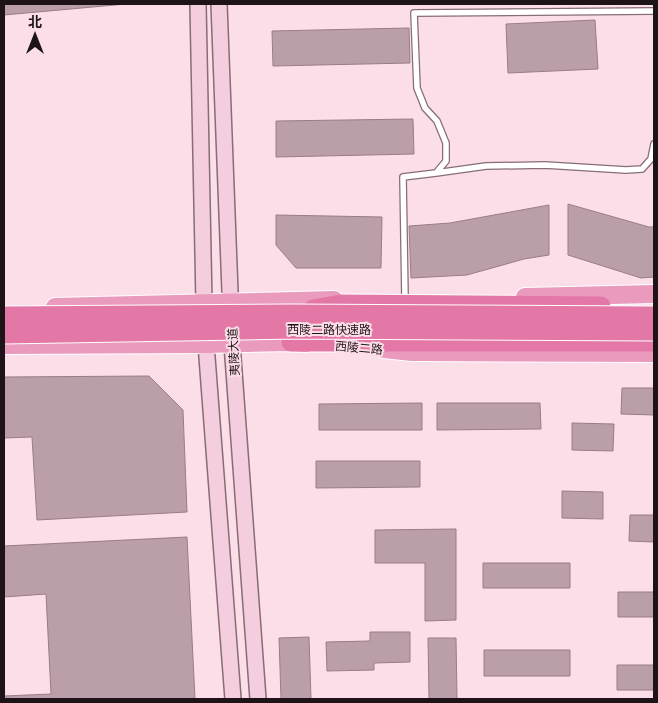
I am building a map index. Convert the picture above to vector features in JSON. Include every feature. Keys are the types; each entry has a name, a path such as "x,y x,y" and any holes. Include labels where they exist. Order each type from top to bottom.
{"highway":[{"path":"291,314 341,304 654,307"},
{"name":"西陵二路快速路","path":"4,316 291,314 654,316"},
{"name":"西陵二路快速路","path":"4,334 292,329 654,331"},
{"path":"291,342 654,342"}],"main road":[{"name":"夷陵大道","path":"198,4 206,344 233,699"},
{"name":"夷陵大道","path":"219,4 232,344 258,699"},
{"path":"4,308 654,294"},
{"name":"西陵二路","path":"4,345 291,342 412,352 654,352"}],"lane":[{"path":"436,173 446,161 446,143 437,121 425,108 417,88 414,13 654,12"},
{"path":"405,299 403,177 486,166 544,165 626,170 642,169 651,159 654,144"}],"building":[{"path":"4,4 126,4 4,15"},
{"path":"595,20 598,69 508,73 506,24"},
{"path":"409,28 410,63 273,66 272,31"},
{"path":"413,119 414,154 276,157 276,121"},
{"path":"568,204 654,227 654,277 641,278 568,255"},
{"path":"549,205 549,255 524,259 467,275 411,278 409,226 450,223"},
{"path":"276,215 382,217 381,268 296,268 276,245"},
{"path":"149,376 183,410 187,512 37,520 32,437 4,438 4,377"},
{"path":"622,388 654,388 654,415 621,414"},
{"path":"422,403 422,430 319,430 319,404"},
{"path":"437,403 540,403 541,429 437,430"},
{"path":"572,423 614,424 613,451 572,450"},
{"path":"316,461 420,461 420,487 316,488"},
{"path":"562,491 603,492 603,519 562,518"},
{"path":"630,515 654,515 654,542 629,541"},
{"path":"456,529 456,620 425,621 425,563 375,563 375,530"},
{"path":"187,537 195,699 4,699 4,696 51,694 46,594 4,597 4,546"},
{"path":"483,563 570,563 570,588 483,588"},
{"path":"618,592 654,592 654,617 618,617"},
{"path":"370,632 410,632 410,662 374,663 374,670 327,671 326,642 370,641"},
{"path":"309,637 311,699 281,699 279,638"},
{"path":"428,638 456,638 457,699 429,699"},
{"path":"484,650 570,650 570,676 484,676"},
{"path":"617,665 654,665 654,690 617,690"}]}
